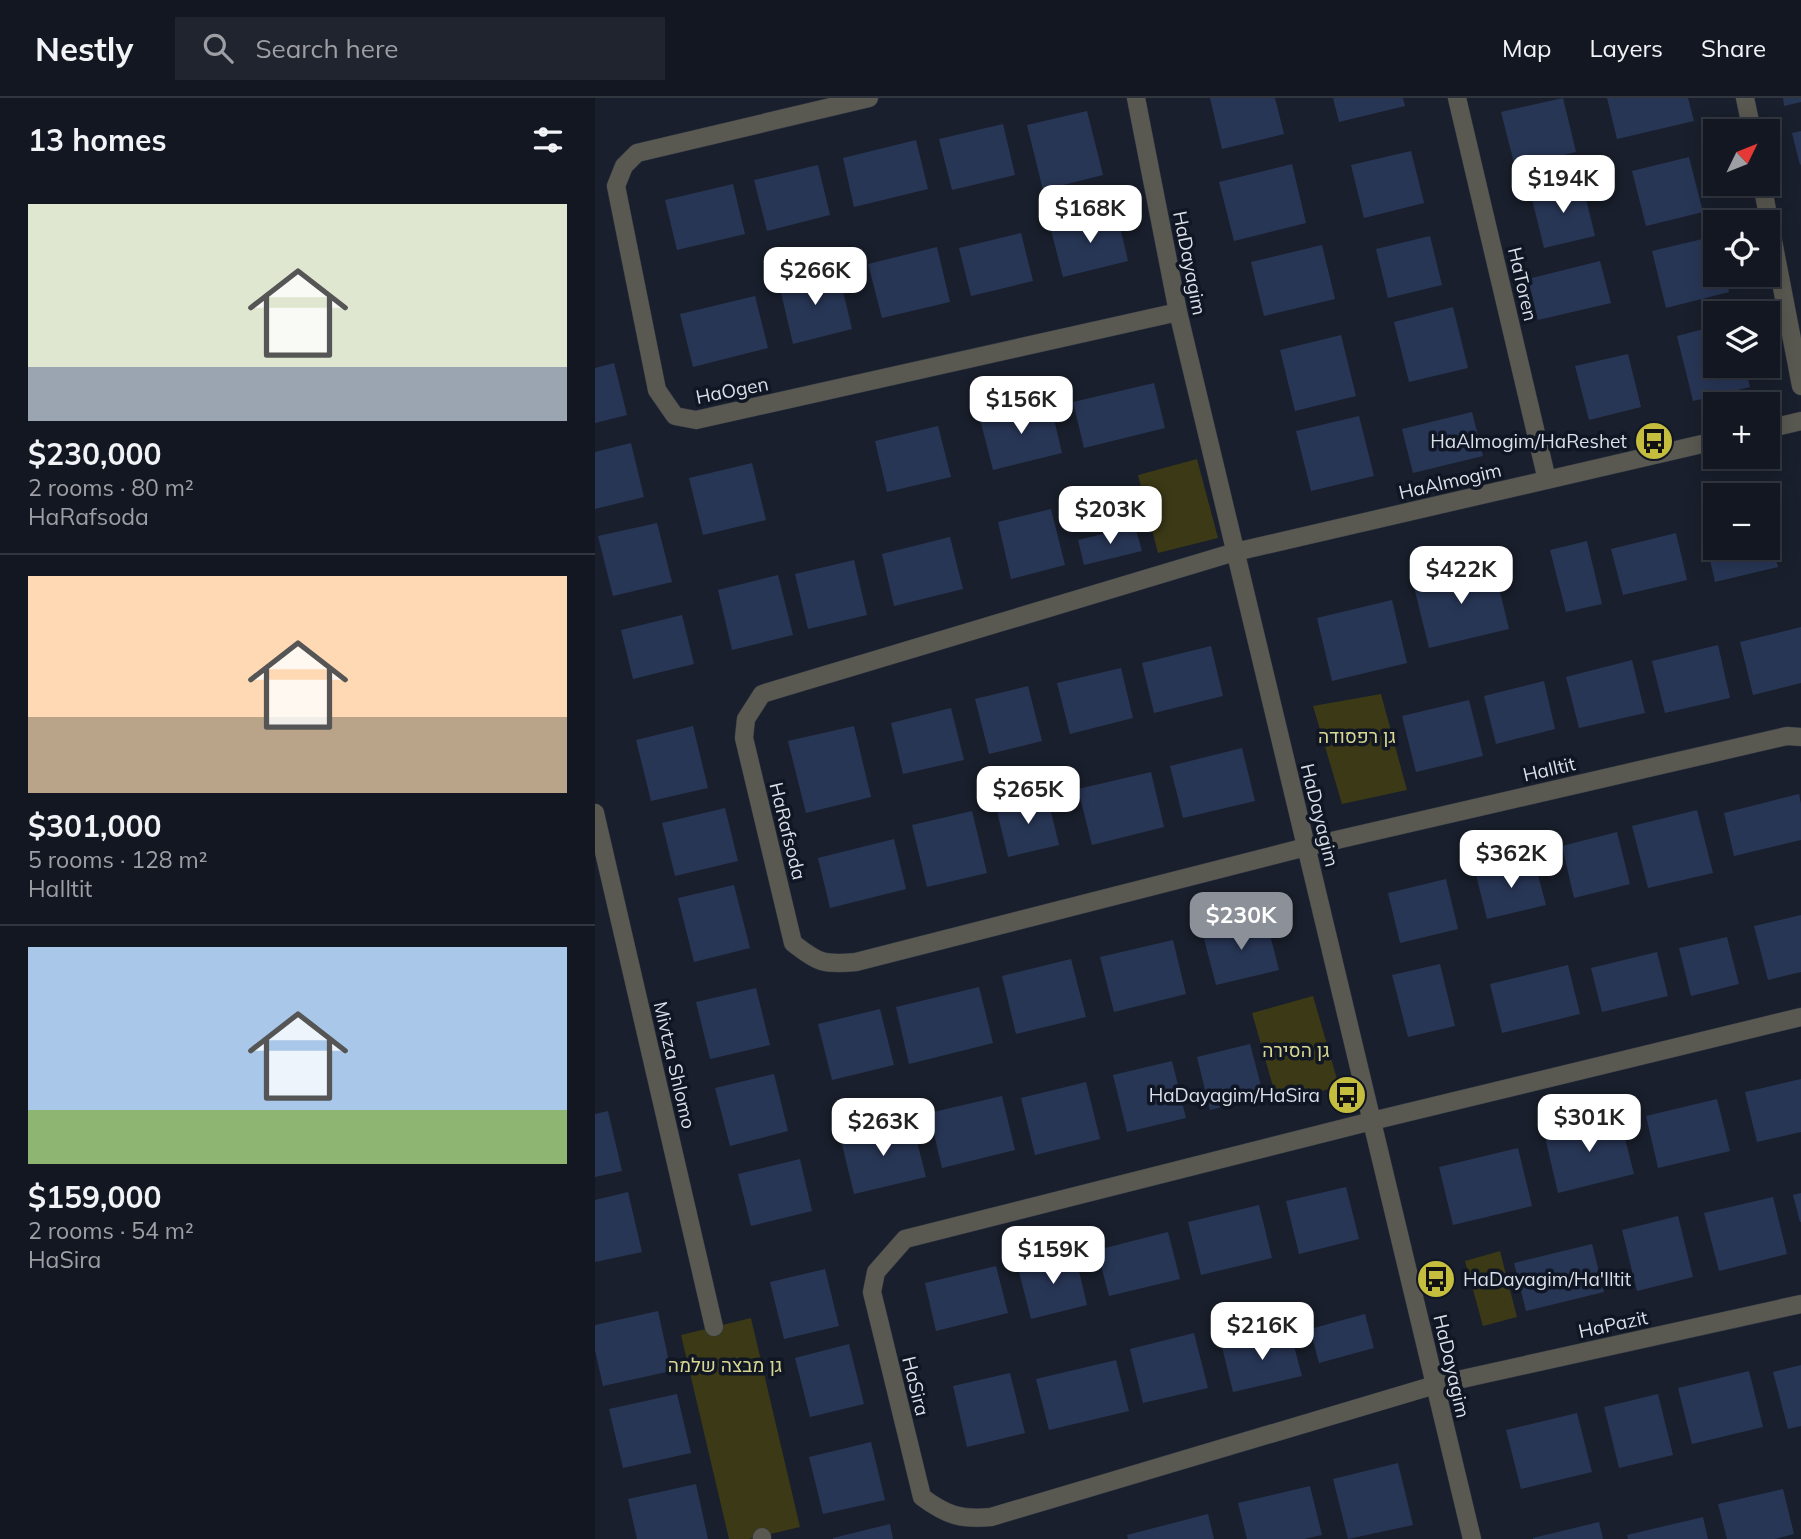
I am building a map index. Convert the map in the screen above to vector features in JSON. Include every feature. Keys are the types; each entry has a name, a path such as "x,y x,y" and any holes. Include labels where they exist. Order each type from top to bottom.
{"street":[{"name":"HaOgen","path":"869,98 637,153 624,166 617,186 654,376 657,390 675,416 696,421 1178,312"},
{"name":"HaDayagim","path":"1136,98 1178,312 1472,1539"},
{"name":"HaToren","path":"1457,98 1547,480"},
{"path":"1745,98 1749,119"},
{"path":"1764,196 1801,386"},
{"path":"1780,426 1801,421"},
{"name":"HaAlmogim","path":"1235,552 1703,444"},
{"name":"HaRafsoda","path":"1235,552 762,694 745,719 744,738 793,943 814,960 834,964 856,962 1306,847"},
{"name":"HaIltit","path":"1306,847 1787,736 1801,737"},
{"name":"Mivtza Shlomo","path":"595,813 714,1327"},
{"path":"1372,1121 1801,1017"},
{"name":"HaSira","path":"1372,1121 905,1239 876,1272 872,1292 922,1497 942,1511 969,1519 991,1517 1435,1385"},
{"name":"HaPazit","path":"1435,1385 1801,1304"}],"green space":[{"path":"1197,459 1218,538 1158,553 1138,475"},
{"name":"גן רפסודה","path":"1381,694 1407,790 1342,804 1313,706"},
{"name":"גן הסירה","path":"1313,996 1339,1086 1278,1104 1252,1013"},
{"path":"1500,1251 1517,1317 1483,1326 1465,1261"},
{"name":"גן מבצה שלמה","path":"751,1318 800,1527 749,1539 729,1539 681,1335"}],"building":[{"path":"1210,98 1275,98 1284,134 1222,149"},
{"path":"1333,98 1403,98 1405,106 1339,122"},
{"path":"1563,98 1576,152 1515,167 1501,112"},
{"path":"1607,98 1688,98 1694,121 1617,139"},
{"path":"1783,98 1801,98 1801,102 1784,106"},
{"path":"1087,111 1103,175 1043,190 1027,125"},
{"path":"1003,124 1015,175 952,190 939,139"},
{"path":"1801,131 1801,164 1800,165 1792,133"},
{"path":"916,140 928,189 854,207 843,158"},
{"path":"1411,151 1424,203 1364,218 1351,165"},
{"path":"1689,157 1703,212 1646,226 1632,171"},
{"path":"1292,164 1306,223 1234,241 1219,182"},
{"path":"818,165 830,215 767,231 754,180"},
{"path":"1582,182 1595,236 1544,248 1531,195"},
{"path":"733,184 745,234 677,250 665,200"},
{"path":"1117,214 1128,261 1063,277 1051,230"},
{"path":"1021,233 1033,281 971,296 959,248"},
{"path":"1430,236 1442,285 1388,298 1376,249"},
{"path":"1703,239 1703,287 1728,287 1729,292 1666,308 1652,251"},
{"path":"1322,245 1335,299 1264,316 1251,262"},
{"path":"937,247 950,302 882,318 868,264"},
{"path":"1600,261 1611,303 1538,320 1528,279"},
{"path":"838,270 852,329 793,344 779,284"},
{"path":"755,296 768,348 693,367 680,314"},
{"path":"1453,307 1468,368 1409,382 1394,322"},
{"path":"1703,329 1703,378 1748,378 1750,387 1730,392 1703,392 1703,399 1693,401 1677,336"},
{"path":"1341,335 1356,396 1295,411 1280,350"},
{"path":"1628,354 1641,407 1589,420 1575,366"},
{"path":"614,363 627,415 595,423 595,368"},
{"path":"1154,383 1165,428 1084,448 1073,402"},
{"path":"1050,402 1062,453 993,470 980,419"},
{"path":"1472,412 1483,456 1413,473 1402,429"},
{"path":"1359,416 1374,476 1311,491 1296,431"},
{"path":"938,426 951,477 887,492 875,441"},
{"path":"631,443 644,497 595,509 595,452"},
{"path":"752,463 766,520 703,535 689,478"},
{"path":"1051,509 1065,565 1011,579 998,522"},
{"path":"657,523 672,582 613,596 598,536"},
{"path":"1135,526 1142,551 1084,565 1078,540"},
{"path":"1676,533 1687,580 1623,595 1611,549"},
{"path":"950,537 963,589 894,606 882,554"},
{"path":"1587,541 1602,604 1566,612 1550,550"},
{"path":"854,560 867,615 808,629 795,574"},
{"path":"1710,560 1776,560 1778,567 1715,582"},
{"path":"1493,563 1509,629 1429,648 1413,583"},
{"path":"778,575 793,635 732,650 718,590"},
{"path":"1392,600 1407,663 1332,681 1317,618"},
{"path":"682,615 694,664 633,679 621,630"},
{"path":"1801,627 1801,683 1753,695 1740,642"},
{"path":"1718,645 1730,698 1665,713 1652,661"},
{"path":"1211,646 1223,696 1154,713 1142,663"},
{"path":"1632,660 1645,713 1579,728 1566,677"},
{"path":"1121,668 1133,718 1070,734 1057,683"},
{"path":"1544,681 1555,729 1496,744 1484,696"},
{"path":"1028,686 1042,741 989,754 975,699"},
{"path":"1469,700 1483,756 1416,772 1402,716"},
{"path":"951,708 964,760 903,774 891,723"},
{"path":"693,726 708,788 651,801 636,740"},
{"path":"854,726 871,797 806,813 788,741"},
{"path":"1242,748 1255,801 1183,818 1170,766"},
{"path":"1151,772 1164,827 1092,845 1078,789"},
{"path":"1799,794 1801,840 1734,856 1724,813"},
{"path":"1047,795 1059,845 1008,857 996,807"},
{"path":"725,808 738,861 675,876 662,823"},
{"path":"1697,810 1713,873 1648,888 1632,826"},
{"path":"972,811 987,873 927,887 912,825"},
{"path":"1617,832 1630,884 1574,898 1562,846"},
{"path":"894,839 906,889 830,908 818,858"},
{"path":"1534,860 1546,905 1487,919 1476,875"},
{"path":"1446,879 1458,929 1400,943 1388,893"},
{"path":"734,885 750,948 694,962 678,898"},
{"path":"1801,915 1801,972 1768,980 1754,926"},
{"path":"1266,919 1279,970 1216,985 1203,935"},
{"path":"1727,937 1739,984 1691,996 1679,948"},
{"path":"1173,940 1186,994 1114,1012 1100,957"},
{"path":"1657,952 1668,996 1602,1012 1591,968"},
{"path":"1071,959 1086,1017 1016,1034 1002,976"},
{"path":"1440,964 1455,1026 1408,1037 1392,975"},
{"path":"1568,965 1580,1014 1502,1033 1490,984"},
{"path":"979,987 993,1043 909,1064 896,1007"},
{"path":"756,988 770,1045 710,1059 696,1002"},
{"path":"880,1009 894,1065 832,1080 818,1024"},
{"path":"1250,1044 1264,1097 1210,1110 1197,1057"},
{"path":"1172,1061 1186,1118 1127,1132 1113,1075"},
{"path":"774,1074 788,1131 730,1146 715,1088"},
{"path":"1801,1079 1801,1132 1757,1142 1745,1092"},
{"path":"1086,1082 1100,1139 1035,1155 1021,1098"},
{"path":"1002,1096 1015,1150 942,1168 929,1113"},
{"path":"1717,1099 1730,1151 1658,1168 1646,1116"},
{"path":"608,1111 622,1171 595,1177 595,1114"},
{"path":"1619,1115 1634,1174 1558,1193 1544,1133"},
{"path":"912,1122 926,1177 854,1194 841,1140"},
{"path":"1518,1148 1532,1206 1453,1225 1439,1167"},
{"path":"800,1159 812,1211 751,1226 738,1174"},
{"path":"1346,1187 1359,1239 1299,1254 1286,1201"},
{"path":"628,1192 642,1252 595,1262 595,1200"},
{"path":"1801,1193 1801,1222 1800,1222 1793,1195"},
{"path":"1773,1197 1787,1254 1719,1271 1704,1213"},
{"path":"1259,1205 1272,1258 1201,1275 1188,1222"},
{"path":"1678,1216 1693,1277 1637,1291 1622,1230"},
{"path":"1168,1232 1180,1279 1109,1296 1097,1250"},
{"path":"1592,1244 1604,1292 1526,1311 1514,1263"},
{"path":"1075,1254 1087,1305 1031,1319 1018,1268"},
{"path":"996,1266 1008,1313 936,1331 925,1283"},
{"path":"825,1269 839,1326 784,1339 770,1282"},
{"path":"658,1311 671,1371 603,1386 595,1350 595,1325"},
{"path":"1365,1314 1374,1348 1319,1363 1310,1329"},
{"path":"1290,1331 1302,1376 1233,1392 1222,1347"},
{"path":"1194,1333 1208,1388 1143,1403 1130,1349"},
{"path":"849,1344 864,1404 810,1417 795,1358"},
{"path":"1116,1360 1129,1411 1049,1430 1036,1379"},
{"path":"1801,1365 1801,1426 1788,1429 1773,1372"},
{"path":"1749,1371 1763,1427 1692,1444 1678,1388"},
{"path":"1010,1373 1025,1433 967,1447 953,1386"},
{"path":"677,1394 691,1453 623,1468 609,1409"},
{"path":"1658,1394 1673,1455 1619,1468 1604,1407"},
{"path":"1577,1413 1592,1472 1521,1489 1506,1430"},
{"path":"871,1442 885,1500 823,1514 809,1457"},
{"path":"1398,1463 1413,1525 1348,1539 1333,1479"},
{"path":"696,1484 708,1539 637,1539 628,1499"},
{"path":"1310,1486 1322,1535 1304,1539 1247,1539 1238,1503"},
{"path":"1783,1489 1794,1534 1775,1539 1727,1539 1718,1504"},
{"path":"1208,1514 1214,1539 1128,1539 1127,1535"},
{"path":"1703,1517 1708,1539 1628,1539 1627,1535"},
{"path":"1599,1522 1603,1539 1533,1539 1533,1538"},
{"path":"890,1524 893,1539 833,1539 833,1538"}],"place":[{"name":"HaAlmogim/HaReshet","path":"1654,441"},
{"name":"HaDayagim/HaSira","path":"1347,1095"},
{"name":"HaDayagim/Ha'Iltit","path":"1436,1279"}]}
